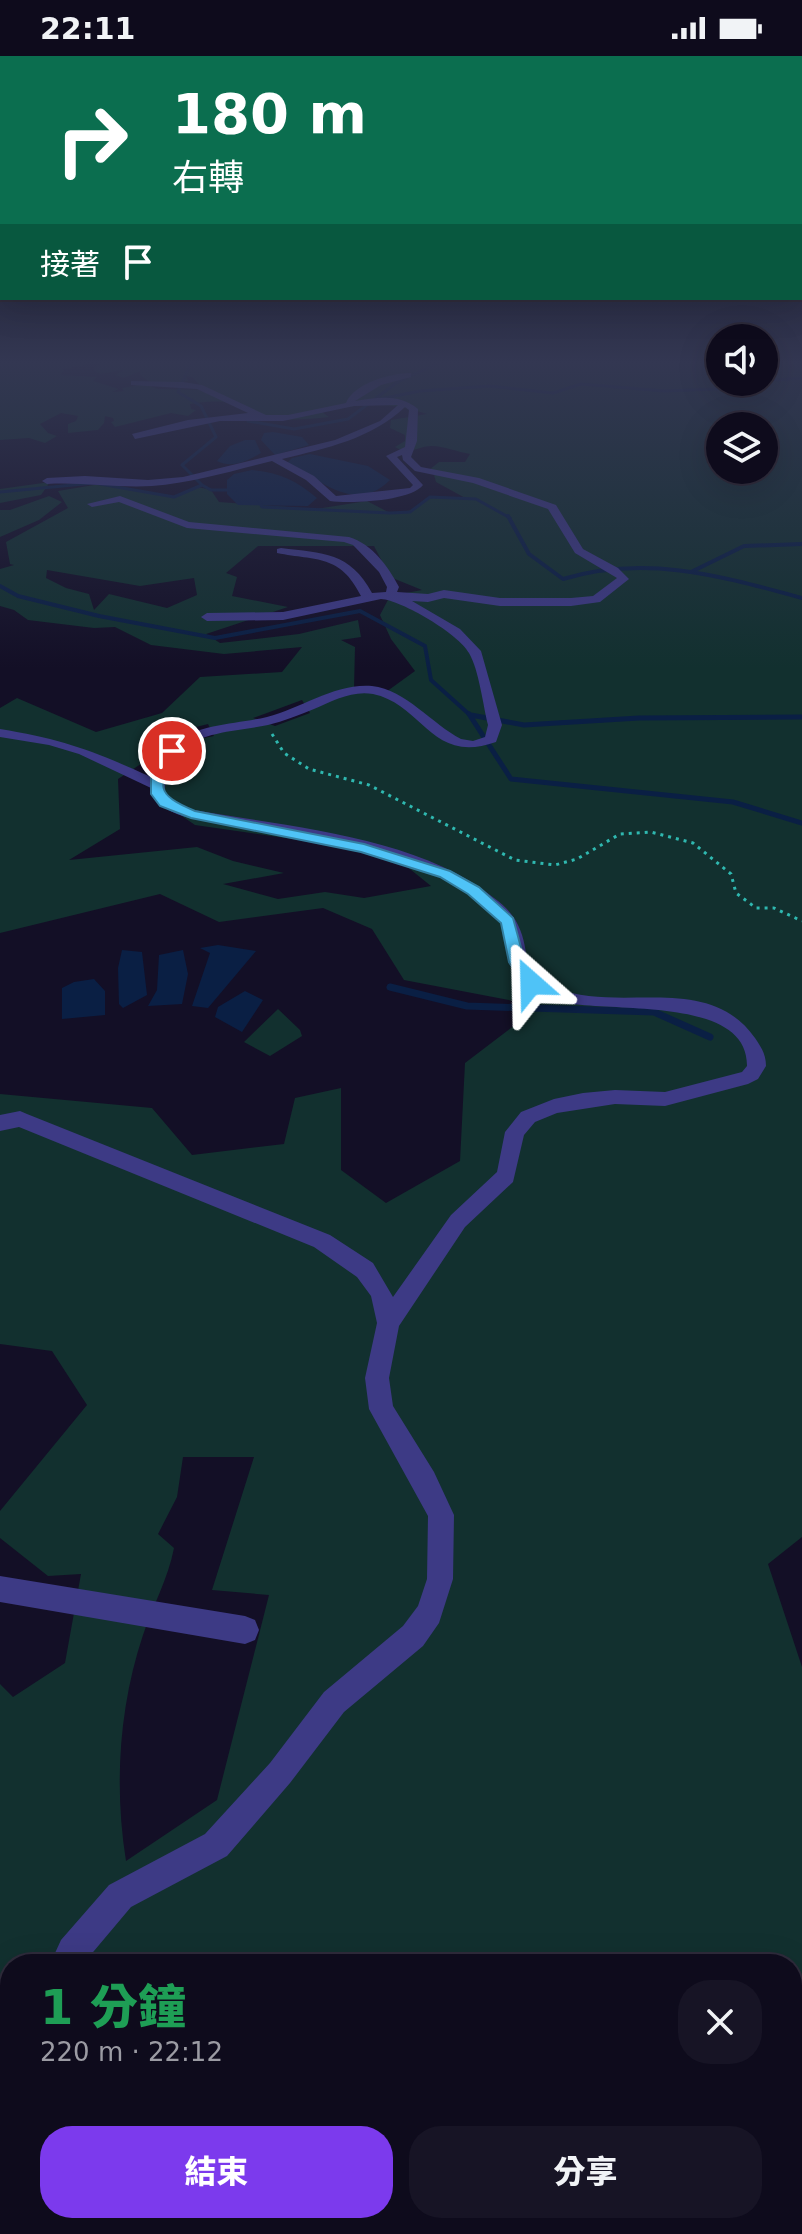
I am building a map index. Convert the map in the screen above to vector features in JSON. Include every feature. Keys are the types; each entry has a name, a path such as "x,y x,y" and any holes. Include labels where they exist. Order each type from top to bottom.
{"street":[{"path":"47,481 85,479 148,483 183,480 247,465"},
{"path":"286,465 310,478 334,499 394,495 414,490 418,485 399,465"},
{"path":"207,617 283,616 368,597 444,594 500,602 571,602 596,599 623,579 619,572 576,549 561,514 552,507 475,480 418,469 413,465"},
{"path":"92,504 120,499 187,525 357,543 384,570 393,587 394,597"},
{"path":"281,551 325,557 348,565 359,578 368,597"},
{"path":"71,1954 120,1896 216,1845 280,1773 334,1702 413,1636 429,1613 440,1579 441,1515 425,1481 381,1409 377,1378 388,1323 458,1221 506,1176 515,1132 528,1117 554,1106 615,1097 665,1099 744,1078 756,1069 755,1052 733,1025 703,1011 653,1001 576,999 536,987 519,968 506,918 468,886 438,871 349,845 191,814 165,803 158,794 156,785 164,761 181,742 218,729 276,718 339,694 367,687 386,692 452,741 478,745 491,739 495,725 475,651 456,632 394,597"},
{"path":"0,733 51,741 84,751 156,785"},
{"path":"0,1123 20,1119 322,1241 353,1259 371,1277 381,1292 388,1323"},
{"path":"0,1589 245,1630"}],"path":[{"path":"276,718 272,735 284,753 309,769 369,785 515,860 555,865 577,859 620,834 651,832 693,843 731,874 736,893 756,908 774,908 802,921"}],"green space":[{"path":"436,465 706,465 706,484 778,484 778,465 802,465 802,1537 768,1564 802,1667 802,1954 0,1954 0,1684 13,1697 65,1663 81,1574 48,1576 0,1538 0,1511 87,1405 52,1351 0,1344 0,1094 152,1108 192,1155 284,1144 295,1098 341,1088 341,1170 386,1203 460,1161 465,1063 540,1006 404,980 372,929 323,908 219,922 160,894 0,933 0,708 17,698 96,732 162,713 200,677 282,672 302,647 224,654 151,645 115,627 94,628 28,620 14,610 0,606 0,569 14,565 10,564 6,542 68,508 58,491 100,484 173,497 198,487 211,490 219,502 316,509 367,501 390,513 413,510 430,497 467,499 436,482 433,471 429,470","holes":["258,546 374,546 390,577 422,590 390,596 380,615 391,639 415,671 386,692 354,689 355,647 341,640 361,637 358,620 299,634 220,643 206,634 288,607 232,596 237,577 226,573","47,570 140,586 194,578 197,595 167,608 109,594 94,610 89,594 46,578","302,700 310,713 275,726 253,718","208,724 214,736 166,746 164,735","147,760 151,795 195,825 390,853 431,886 364,898 325,892 278,899 223,884 284,873 233,861 197,847 69,860 120,829 118,779","183,1457 254,1457 212,1590 269,1595 217,1800 126,1861 120,1804 124,1718 135,1662 174,1548 158,1534 177,1497"]},
{"path":"50,482 41,495 0,503 0,489"},
{"path":"49,496 62,502 39,520 0,537 0,510 10,510"},
{"path":"278,1009 300,1030 302,1036 270,1056 244,1042"}],"water":[{"path":"290,465 361,465 390,480 377,490 364,494 338,491"},
{"path":"252,470 287,478 317,498 308,506 238,505 227,494 227,480 234,474"},
{"path":"218,945 256,951 208,1008 192,1006 210,953 200,948"},
{"path":"122,950 142,952 147,995 123,1008 119,1004 118,968"},
{"path":"183,950 188,974 182,1004 148,1006 157,990 159,955"},
{"path":"94,979 105,991 105,1015 62,1019 62,988 74,982"},
{"path":"245,991 263,1000 242,1032 215,1017 218,1007"}],"waterway":[{"path":"182,465 202,485"},
{"path":"0,492 94,483 174,497 202,485"},
{"path":"202,485 211,490 235,490"},
{"path":"258,499 262,507 390,513 410,512 430,497 476,499 509,517"},
{"path":"509,517 529,554 563,579 624,568 654,568 713,576 802,598"},
{"path":"691,572 744,546 802,544"},
{"path":"0,586 18,596 99,616 215,638 360,611 425,646 431,680 469,714"},
{"path":"469,714 511,779 733,802 802,823"},
{"path":"475,716 471,715 524,725 639,718 802,717"},
{"path":"390,987 467,1006 654,1012 710,1037"}],"route":[{"path":"172,751 164,761 156,785 165,803 191,814 364,849 445,874 473,890 508,921 517,962 522,974 531,983"}]}
